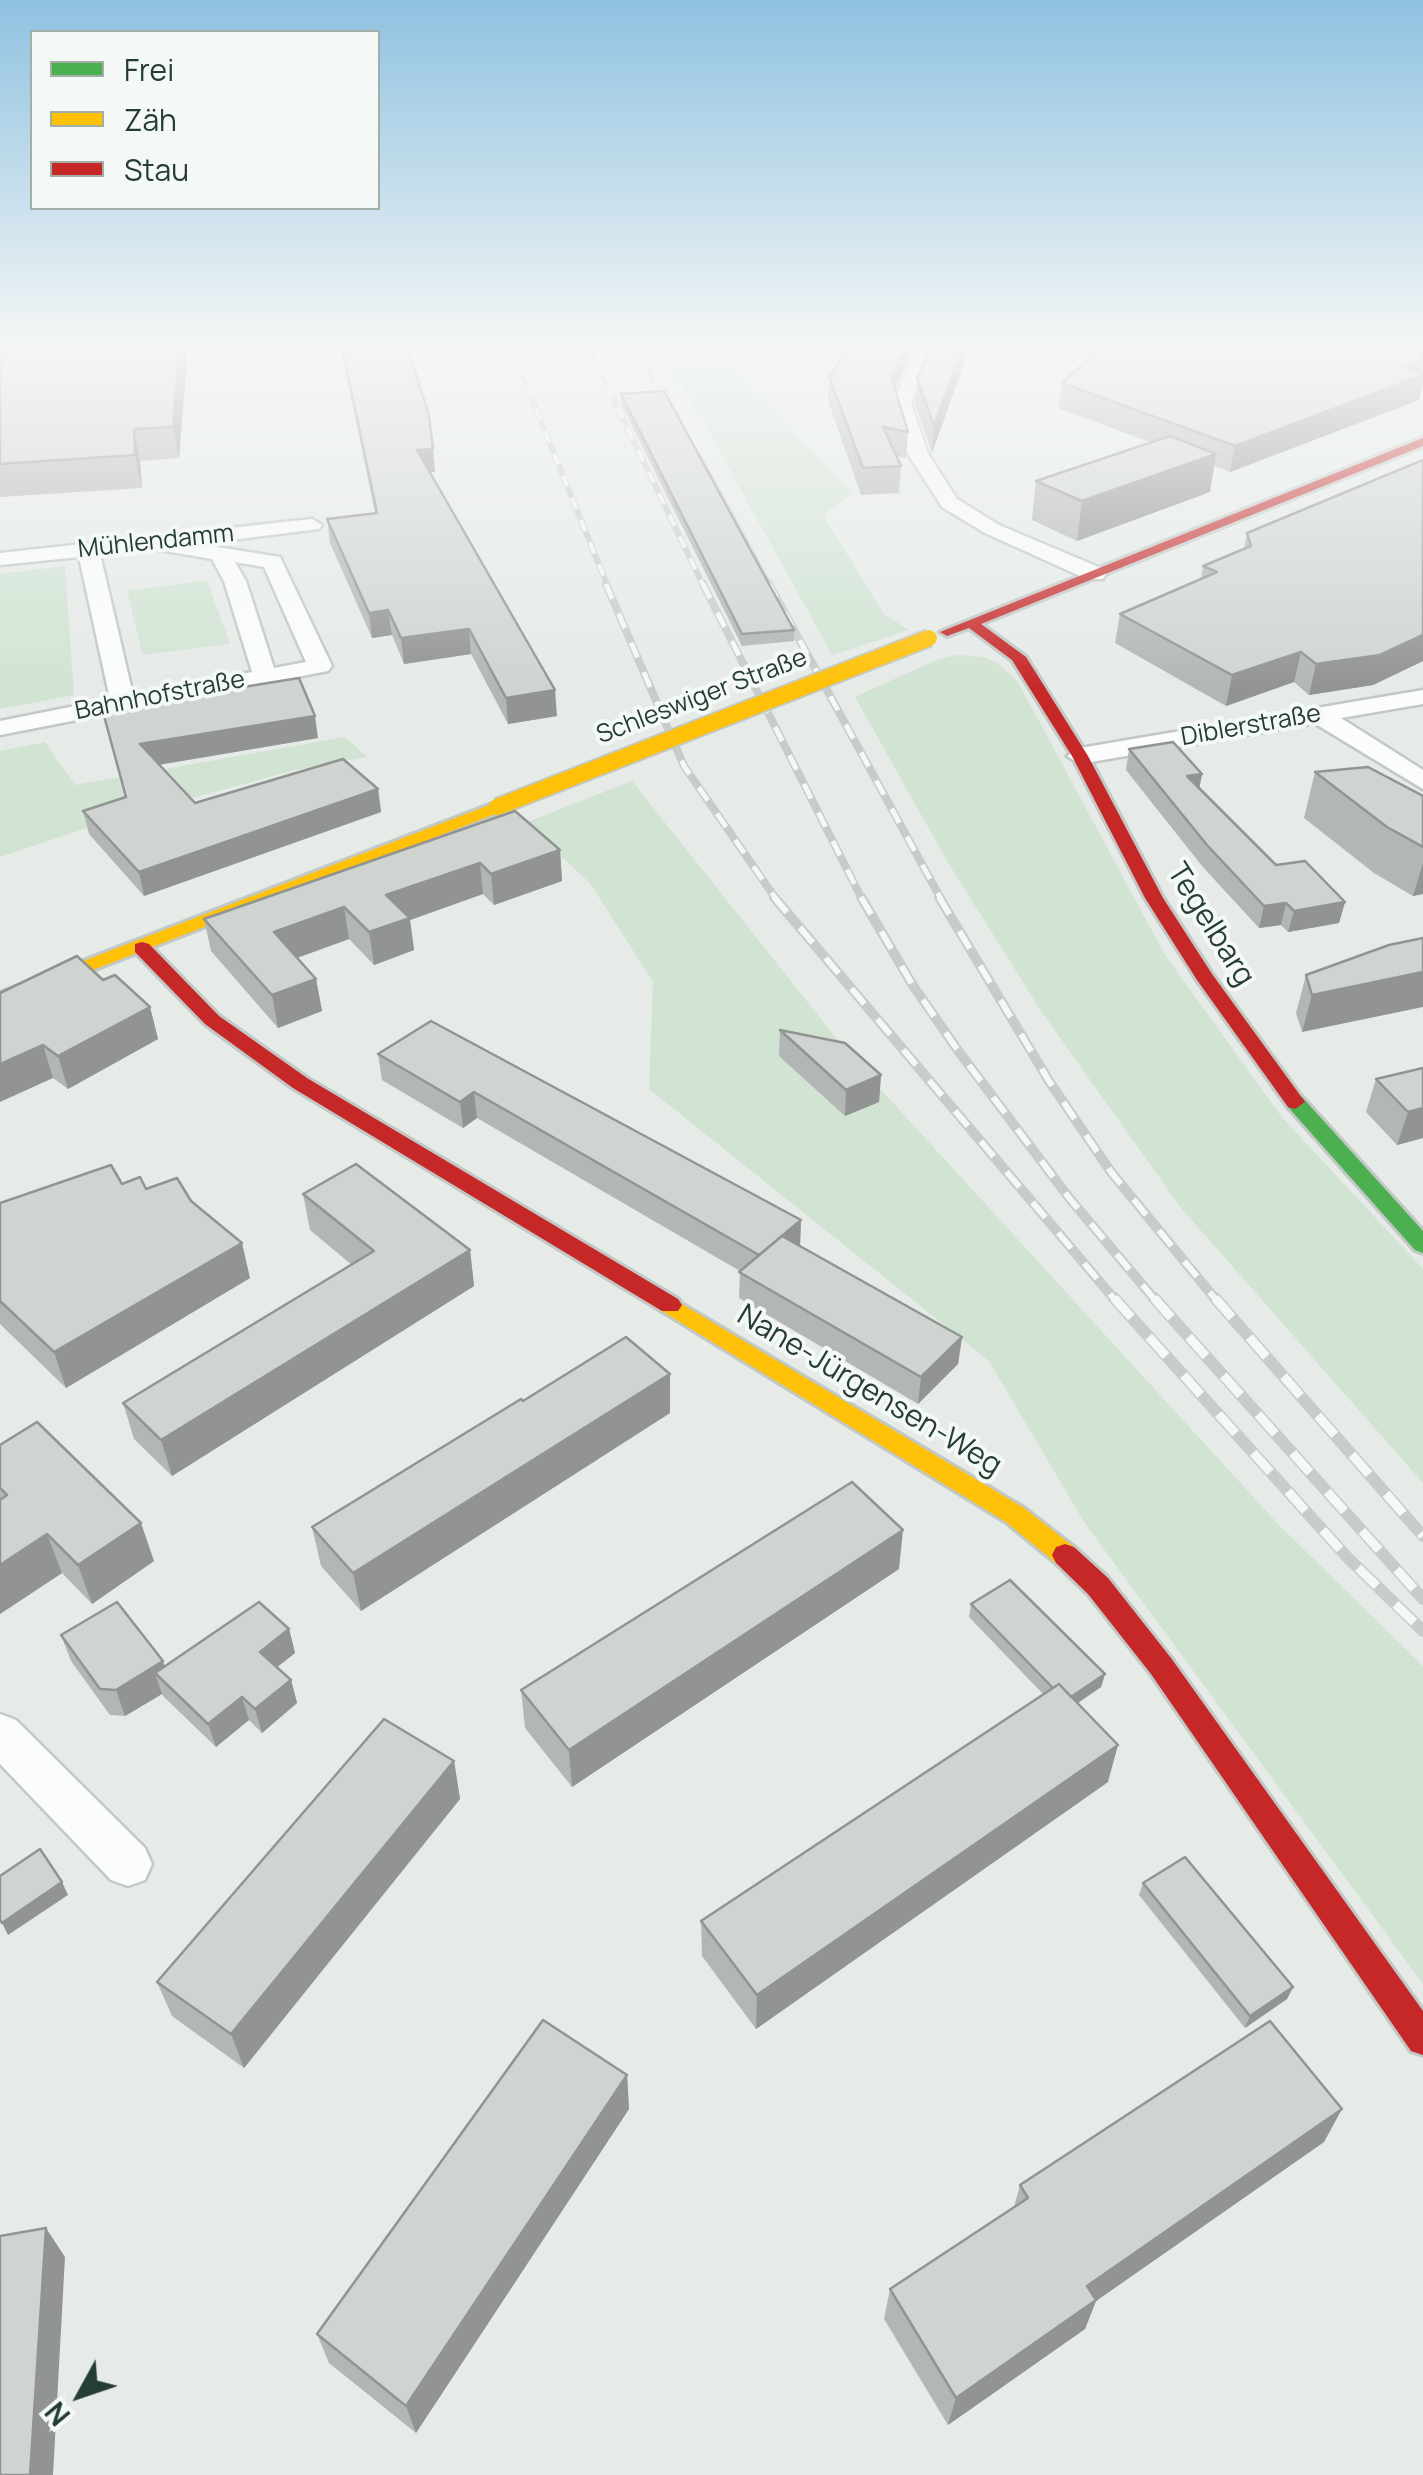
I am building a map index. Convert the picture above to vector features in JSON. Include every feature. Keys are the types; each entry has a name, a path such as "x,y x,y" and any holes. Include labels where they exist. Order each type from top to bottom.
{"street":[{"path":"920,458 949,503 992,529 1095,574"},
{"name":"Schleswiger Straße","path":"0,1000 142,948 1384,458"},
{"name":"Mühlendamm","path":"0,559 312,525"},
{"path":"156,544 220,554 235,582 265,676"},
{"path":"88,547 123,702"},
{"name":"Bahnhofstraße","path":"0,728 320,666 272,562 220,554"},
{"name":"Tegelbarg","path":"971,622 1018,657 1080,756 1154,898 1204,976 1298,1106 1423,1245"},
{"name":"Diblerstraße","path":"1080,756 1423,696"},
{"path":"1317,714 1414,776"},
{"name":"Nane-Jürgensen-Weg","path":"142,948 212,1020 300,1082 874,1428 1015,1515 1057,1548 1098,1586 1161,1666 1423,2039"},
{"path":"0,1734 128,1864"}],"green space":[{"path":"723,458 819,458 853,493 823,515 884,614 909,630 832,655"},
{"path":"65,566 74,695 0,709 0,574"},
{"path":"207,580 230,644 143,655 127,591"},
{"path":"958,655 984,657 999,664 1018,682 1165,955 1281,1116 1423,1269 1423,1483 1181,1208 1041,1011 947,861 855,697 938,659"},
{"path":"345,737 367,757 295,770 101,823 0,857 0,751 45,742 75,785"},
{"path":"632,781 852,1058 1278,1524 1423,1666 1423,1984 1084,1522 989,1361 649,1089 653,982 590,883 525,823"}],"building":[{"path":"0,458 98,458 0,464"},
{"path":"365,458 421,458 555,690 506,698 469,629 401,638 388,610 369,613 327,519 377,513"},
{"path":"653,458 700,458 794,630 742,634"},
{"path":"859,458 897,458 901,466 863,468"},
{"path":"1106,458 1206,458 1082,501 1036,481"},
{"path":"1423,460 1423,635 1380,655 1316,664 1301,652 1232,675 1120,614 1217,572 1203,566 1251,546 1247,533"},
{"path":"299,678 315,716 140,744 195,803 343,759 378,789 139,872 83,811 126,797 100,701 107,709"},
{"path":"1173,742 1202,774 1187,776 1276,865 1305,861 1345,902 1294,911 1286,903 1264,906 1207,845 1129,749"},
{"path":"1368,767 1423,796 1423,847 1387,827 1315,772"},
{"path":"515,811 560,850 491,874 480,863 386,895 410,918 369,932 344,907 274,932 316,979 272,995 204,919"},
{"path":"1423,938 1423,972 1312,995 1306,975 1389,945"},
{"path":"77,956 103,980 115,975 150,1007 58,1056 43,1045 0,1064 0,993"},
{"path":"431,1021 801,1220 759,1255 474,1092 460,1102 378,1054"},
{"path":"780,1030 845,1043 881,1075 846,1090"},
{"path":"1423,1068 1423,1108 1408,1112 1376,1079"},
{"path":"356,1164 470,1250 161,1440 123,1403 374,1251 303,1194"},
{"path":"111,1165 122,1184 140,1177 146,1189 177,1178 191,1201 242,1243 54,1352 0,1301 0,1203"},
{"path":"782,1236 962,1337 921,1377 739,1272"},
{"path":"626,1337 670,1374 353,1573 312,1527 523,1401"},
{"path":"37,1422 141,1523 78,1565 47,1534 0,1565 0,1500 7,1495 0,1488 0,1445"},
{"path":"852,1482 903,1530 569,1750 521,1690"},
{"path":"1010,1580 1105,1674 1071,1697 1059,1684 1053,1688 971,1604"},
{"path":"117,1602 163,1661 116,1690 100,1689 61,1635"},
{"path":"259,1602 289,1629 260,1652 291,1680 255,1709 242,1697 208,1724 155,1673"},
{"path":"1059,1684 1118,1745 757,1995 701,1921"},
{"path":"384,1719 454,1761 231,2034 157,1982"},
{"path":"40,1849 62,1882 2,1923 0,1876"},
{"path":"1185,1857 1293,1987 1250,2016 1143,1883"},
{"path":"543,2020 627,2075 406,2406 317,2334"},
{"path":"1270,2021 1342,2109 1087,2286 1096,2300 956,2398 890,2289 1028,2198 1020,2185"},
{"path":"46,2228 30,2475 0,2475 0,2236"}],"railway":[{"path":"556,458 608,587"},
{"path":"642,458 704,587"},
{"path":"701,460 770,587"},
{"path":"606,584 684,766 776,899"},
{"path":"703,584 862,899"},
{"path":"769,584 941,899"},
{"path":"774,897 1116,1301"},
{"path":"861,897 912,984 959,1052 1070,1199 1156,1301"},
{"path":"939,897 1049,1081 1111,1172 1217,1301"},
{"path":"1114,1298 1346,1556 1423,1631"},
{"path":"1154,1298 1423,1599"},
{"path":"1215,1298 1423,1536"}],"traffic: fast":[{"path":"1295,1102 1423,1245"}],"traffic: slow":[{"path":"497,807 929,638"},
{"path":"0,1000 497,807"},
{"path":"670,1305 1015,1515 1065,1555"}],"traffic: jam":[{"path":"947,632 1384,458"},
{"path":"971,623 1018,657 1080,756 1154,898 1204,976 1295,1102"},
{"path":"142,948 212,1020 300,1083 670,1305"},
{"path":"1065,1555 1098,1586 1161,1666 1423,2039"}]}
